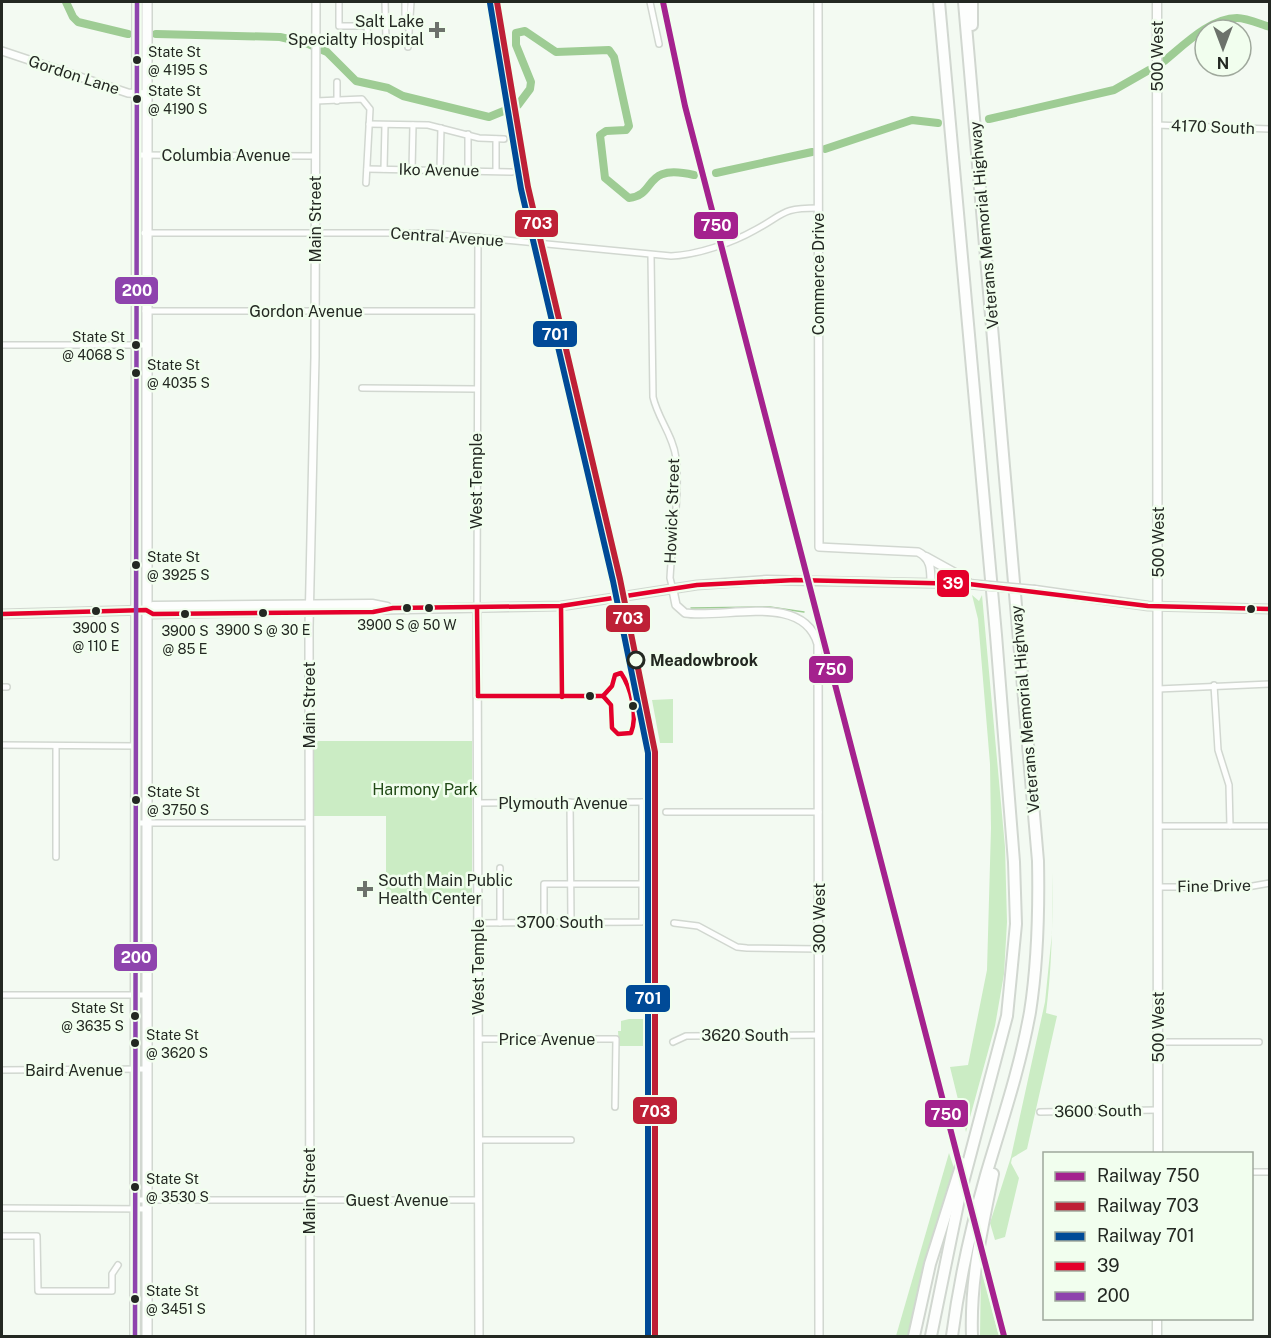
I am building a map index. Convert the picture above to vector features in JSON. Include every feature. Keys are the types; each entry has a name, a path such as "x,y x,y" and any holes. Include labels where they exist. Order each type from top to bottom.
{"highway":[{"path":"932,2 949,125"},
{"name":"Veterans Memorial Highway","path":"931,1336 960,1194 1006,1016 1016,924 1014,862 984,501 939,2"},
{"name":"Veterans Memorial Highway","path":"964,2 1039,882 1040,924 1029,1014 971,1256"},
{"path":"972,2 975,121"},
{"path":"914,1336 930,1264 956,1181 975,1131"},
{"path":"952,1336 971,1256"},
{"path":"971,1256 972,1336"}],"main road":[{"path":"136,2 136,155 147,311 141,345 135,610 136,746 141,823"},
{"path":"147,2 147,155 136,311 141,345 146,610 141,823 142,995 147,1069 147,1336"},
{"name":"500 West","path":"1157,2 1158,1152"},
{"path":"926,557 969,584"},
{"path":"2,614 146,610 153,614 372,604 393,608 561,606 722,583 795,580 969,584 1035,590 1158,607 1269,609"},
{"path":"135,1336 136,1069 142,995"},
{"path":"1157,1320 1157,1336"}],"street":[{"name":"Main Street","path":"310,1336 309,608 315,311 316,2"},
{"path":"339,2 339,26 368,26 368,40 408,39"},
{"path":"386,2 386,40"},
{"path":"405,2 408,47"},
{"path":"408,28 411,22 411,2"},
{"path":"650,2 659,44"},
{"name":"Commerce Drive","path":"818,2 819,547 909,549 926,557"},
{"name":"Gordon Lane","path":"2,51 136,94 147,94"},
{"path":"337,82 337,101"},
{"path":"316,101 362,99 370,109 366,183"},
{"path":"369,124 441,128 504,139"},
{"path":"384,170 385,125"},
{"path":"412,170 413,125"},
{"name":"4170 South","path":"1156,125 1269,129"},
{"path":"440,170 441,128"},
{"path":"468,134 468,171"},
{"path":"496,139 496,171"},
{"name":"Columbia Avenue","path":"136,155 316,156"},
{"name":"Iko Avenue","path":"367,169 512,172"},
{"name":"Central Avenue","path":"142,233 412,233 478,237 651,256 696,253 748,234 783,211 818,208"},
{"name":"West Temple","path":"478,237 476,389 479,1336"},
{"name":"Howick Street","path":"651,256 653,397 656,409 669,434 676,458 670,578 673,590"},
{"name":"Gordon Avenue","path":"136,311 477,312"},
{"path":"2,345 141,345"},
{"path":"362,388 476,389"},
{"path":"926,557 930,565 931,583"},
{"name":"300 West","path":"673,590 676,605 688,614 780,613 800,618 813,630 819,654 819,1336"},
{"path":"1158,689 1269,684"},
{"path":"1214,686 1217,744 1229,785 1230,826"},
{"path":"2,745 136,746"},
{"path":"56,746 56,857"},
{"path":"570,802 571,922"},
{"name":"Plymouth Avenue","path":"478,803 645,802 642,884"},
{"path":"666,812 819,812"},
{"path":"141,823 309,823"},
{"path":"1158,826 1269,826"},
{"path":"500,868 500,923"},
{"path":"544,922 544,884 642,884"},
{"name":"3700 South","path":"478,923 642,922 642,884"},
{"name":"Fine Drive","path":"1158,887 1247,887 1269,884"},
{"path":"674,922 698,926 737,947 819,949"},
{"path":"2,995 142,995"},
{"name":"3620 South","path":"673,1042 686,1036 819,1035"},
{"name":"Price Avenue","path":"478,1039 616,1039 615,1107"},
{"path":"1158,1042 1259,1042"},
{"name":"Baird Avenue","path":"2,1070 147,1069"},
{"name":"3600 South","path":"1040,1112 1157,1110"},
{"path":"478,1140 571,1140"},
{"path":"1253,1172 1269,1172"},
{"name":"Guest Avenue","path":"2,1208 309,1200 478,1200"},
{"path":"2,1236 37,1236 38,1291 112,1291 112,1274 118,1265"}],"green space":[{"path":"972,595 979,601 982,595 1005,847 1007,922 1004,974 995,1026 966,1132 950,1067 968,1065 987,970 991,828 990,764 978,619"},
{"path":"673,699 673,743 660,743 652,700"},
{"name":"Harmony Park","path":"314,741 472,741 472,901 386,901 386,816 314,816"},
{"path":"1052,934 1046,1013 1057,1016 1027,1149 1012,1158 1011,1163 1019,1178 1005,1237 995,1240 990,1223 1011,1157 1045,1002"},
{"path":"648,1019 648,1046 619,1046 618,1031 621,1031 621,1021"},
{"path":"949,1153 955,1171 909,1335 896,1336"},
{"path":"981,1270 998,1333 1000,1336 980,1336"}],"waterway":[{"path":"66,2 78,22 128,34"},
{"path":"1163,62 1197,34 1227,19 1245,19 1270,27"},
{"path":"156,34 280,37 306,43 327,52 356,81 388,88 403,96 489,117 518,105 530,89 531,82 516,45 516,33 525,31 556,52 609,50 614,57 629,126 626,130 606,131 600,135 605,178 629,198 638,196 658,176 666,173 694,175"},
{"path":"989,119 1114,90 1149,70"},
{"path":"825,149 912,120 938,123"},
{"path":"716,173 812,152"},
{"path":"691,608 770,607 804,612"}],"rail line":[{"name":"703","path":"497,2 528,187 620,579 655,752 655,1336"},
{"name":"750","path":"663,2 685,106 1004,1336"},
{"name":"701","path":"490,3 521,189 613,581 648,753 648,1336"}],"transit line":[{"name":"200","path":"135,1336 137,2"},
{"name":"39","path":"2,614 146,610 153,614 373,612 393,608 561,606 697,585 795,580 969,584 1148,606 1270,609"},
{"name":"39","path":"561,606 562,697"},
{"name":"39","path":"477,608 478,696"},
{"name":"39","path":"621,673 628,686 634,718 631,733 618,734 612,728 611,705 603,696 612,686 615,675 621,673"},
{"name":"39","path":"478,696 603,696"}],"place":[{"name":"Salt Lake Specialty Hospital","path":"437,30"},
{"name":"State St @ 4195 S","path":"137,60"},
{"name":"State St @ 4190 S","path":"137,99"},
{"name":"State St @ 4068 S","path":"136,345"},
{"name":"State St @ 4035 S","path":"136,373"},
{"name":"State St @ 3925 S","path":"136,565"},
{"name":"3900 S @ 50 W","path":"407,608"},
{"name":"3900 S @ 110 E","path":"96,611"},
{"name":"3900 S @ 30 E","path":"263,613"},
{"name":"3900 S @ 85 E","path":"185,614"},
{"name":"Meadowbrook","path":"636,660"},
{"name":"State St @ 3750 S","path":"136,800"},
{"name":"South Main Public Health Center","path":"365,889"},
{"name":"State St @ 3635 S","path":"135,1016"},
{"name":"State St @ 3620 S","path":"135,1043"},
{"name":"State St @ 3530 S","path":"135,1187"},
{"name":"State St @ 3451 S","path":"135,1299"}]}
